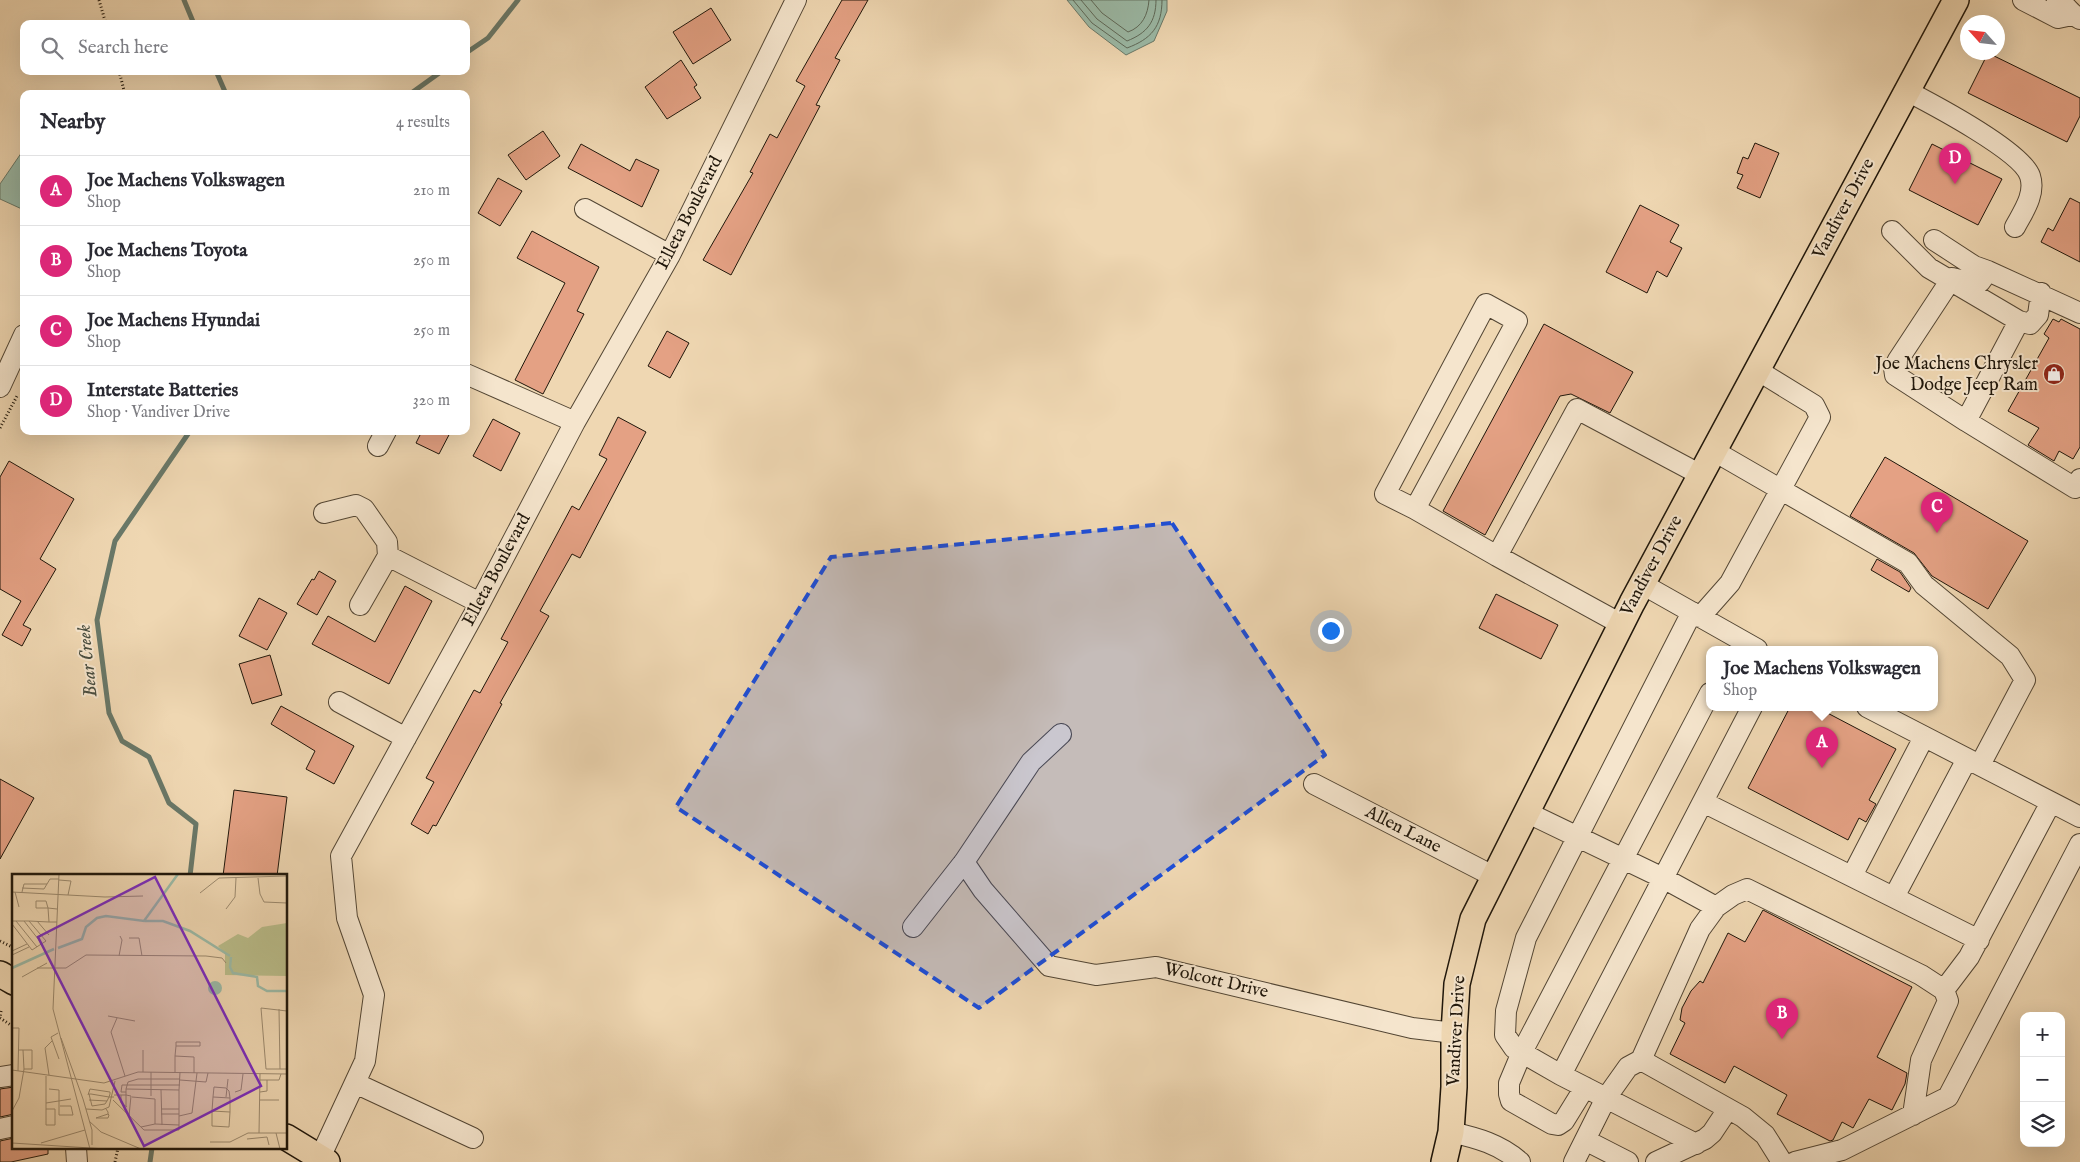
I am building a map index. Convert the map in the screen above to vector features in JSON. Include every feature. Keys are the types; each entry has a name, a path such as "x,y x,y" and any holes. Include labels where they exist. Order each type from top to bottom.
{"main road":[{"name":"Vandiver Drive","path":"1444,1162 1451,1132 1457,984 1473,919 1492,876 1642,584 1956,0"},
{"path":"0,974 12,981"},
{"path":"288,1138 322,1161"}],"street":[{"name":"Elleta Boulevard","path":"322,1161 365,1062 374,995 347,918 341,856 480,602 575,422 670,255 796,0"},
{"path":"2023,0 2058,18 2076,17"},
{"path":"2057,0 2066,4 2076,17"},
{"path":"1907,91 1942,109 1989,139 2018,160 2026,170 2030,176 2031,194 2015,227"},
{"path":"585,209 670,255"},
{"path":"1892,231 1929,268 2019,321 2030,324 2038,314 2041,293"},
{"path":"1934,240 1974,266 2041,293 2080,313"},
{"path":"1988,271 1980,282 1973,283 1952,278 1948,280 1894,368 1895,375 1966,421 2078,486"},
{"path":"1415,509 1516,321 1486,304 1386,494 1622,624"},
{"path":"1966,421 2019,321"},
{"path":"10,388 20,351"},
{"path":"1696,1144 1561,1075 1514,1048 1505,1035 1506,1011 1526,938 1578,837 1696,615 1730,583 1820,417 1814,405 1757,370"},
{"path":"470,376 575,422"},
{"path":"1497,556 1577,409 1701,475"},
{"path":"1714,450 1908,563 1924,585 2010,656 2025,680 1973,762 1894,897"},
{"path":"324,513 356,505 364,510 387,542 388,556 360,604"},
{"path":"388,556 480,602"},
{"path":"1642,584 1696,615 1735,644"},
{"path":"1585,1087 1564,1121 1558,1125 1552,1124 1511,1101 1509,1089 1522,1052 1706,700"},
{"path":"339,702 406,738"},
{"path":"1561,1075 1750,711"},
{"path":"1875,711 2080,817"},
{"path":"913,927 964,862 1031,762 1061,734"},
{"path":"1852,876 1924,737"},
{"name":"Allen Lane","path":"1314,784 1492,876"},
{"path":"1703,802 1979,940"},
{"path":"1944,990 1970,957 2051,802"},
{"path":"1526,812 1663,878 1716,907"},
{"path":"1795,1162 1842,1150 1948,1097 2080,844"},
{"name":"Wolcott Drive","path":"964,862 983,890 1049,966 1096,975 1156,967 1412,1028 1454,1033"},
{"path":"1574,1162 1606,1098 1628,1067 1641,1060 1700,929 1716,907 1733,894 1747,889 1921,975 1944,990 1948,1001 1921,1060 1913,1115"},
{"path":"1641,1060 1728,1109 1765,1135 1782,1162"},
{"path":"355,1083 473,1138"},
{"path":"1656,1162 1696,1144 1712,1133 1728,1109"},
{"path":"1451,1132 1479,1138 1508,1151 1520,1162"},
{"path":"1585,1140 1628,1162"}],"path":[{"path":"99,0 105,20"},
{"path":"120,75 124,90"},
{"path":"0,428 10,388"},
{"path":"0,941 12,947"},
{"path":"1,1011 0,1018 12,1026"}],"highlighted area":[{"path":"1172,523 1325,755 979,1008 676,807 831,557"}],"water":[{"path":"1067,0 1167,0 1167,11 1154,41 1126,55 1089,27"},
{"path":"20,155 20,208 0,199 0,184"}],"building":[{"path":"842,0 868,0 835,58 840,60 816,105 820,106 731,275 703,260 753,173 750,172 770,134 777,138 805,86 796,81"},
{"path":"711,8 731,40 693,64 673,32"},
{"path":"681,60 697,85 694,87 701,98 667,119 645,87"},
{"path":"1984,60 2002,60 2080,98 2080,116 2067,142 1968,93"},
{"path":"543,131 560,156 526,180 508,155"},
{"path":"1755,143 1779,153 1760,198 1737,188 1743,175 1737,173 1743,157 1748,159"},
{"path":"581,144 630,171 636,159 659,170 642,207 568,168"},
{"path":"1932,144 2002,179 1978,225 1909,190"},
{"path":"498,178 522,191 500,226 478,213"},
{"path":"2070,198 2080,203 2080,262 2041,242 2048,228 2053,231"},
{"path":"1640,205 1679,225 1670,242 1682,248 1667,277 1657,271 1647,293 1606,272"},
{"path":"532,231 599,267 577,311 584,314 543,394 515,380 565,283 517,258"},
{"name":"Joe Machens Chrysler Dodge Jeep Ram","path":"2053,319 2059,322 2061,319 2080,329 2080,447 2073,459 2059,451 2054,461 2028,445 2039,428 2008,411 2049,338 2044,334"},
{"path":"1544,324 1633,372 1610,413 1571,394 1560,396 1485,535 1443,511"},
{"path":"667,331 689,343 670,378 648,366"},
{"path":"618,417 646,432 580,558 572,554 540,611 549,616 500,703 502,704 436,826 433,825 428,834 411,824 434,782 426,778 474,690 480,693 508,642 501,639 572,506 579,510 607,459 599,455"},
{"path":"493,419 520,433 501,471 473,456"},
{"path":"420,435 449,435 439,454 416,443"},
{"path":"1885,457 2028,541 1988,609 1932,576 1914,553 1850,516"},
{"path":"9,461 74,499 40,559 56,569 23,625 31,629 22,646 2,635 21,601 0,589 0,477"},
{"path":"1877,559 1900,572 1911,588 1909,592 1871,570"},
{"path":"319,571 336,581 317,615 297,604"},
{"path":"405,586 432,601 389,684 312,644 328,616 375,642"},
{"path":"1496,594 1558,625 1541,659 1479,628"},
{"path":"259,598 287,613 267,650 239,636"},
{"path":"270,655 282,695 252,704 239,664"},
{"path":"281,706 354,746 334,784 306,769 315,751 271,724"},
{"path":"1788,711 1824,711 1896,749 1869,800 1876,804 1866,822 1859,818 1848,840 1748,788"},
{"path":"0,779 34,798 0,859"},
{"path":"234,790 287,797 277,874 223,874"},
{"path":"1763,910 1912,987 1877,1057 1907,1073 1905,1084 1892,1110 1869,1099 1853,1128 1842,1122 1833,1140 1830,1141 1777,1114 1787,1095 1734,1066 1725,1083 1670,1054 1685,1023 1680,1020 1682,1008 1691,991 1700,981 1703,983 1728,933 1745,942"},
{"path":"12,1087 12,1114 0,1117 0,1089"},
{"path":"12,1138 12,1150 48,1150 48,1154 11,1162 0,1162 0,1141"}],"waterway":[{"name":"Bear Creek","path":"184,0 192,20"},
{"path":"470,50 488,38 518,0"},
{"name":"Bear Creek","path":"218,75 224,90"},
{"path":"416,90 436,75"},
{"name":"Bear Creek","path":"187,435 115,541 97,620 109,713 122,741 149,757 169,803 196,824 190,874"},
{"name":"Bear Creek","path":"150,1162 152,1150"}],"place":[{"name":"Interstate Batteries","path":"1955,184"},
{"name":"Joe Machens Chrysler Dodge Jeep Ram","path":"2054,374"},
{"name":"Joe Machens Hyundai","path":"1937,533"},
{"name":"Joe Machens Volkswagen","path":"1822,768"},
{"name":"Joe Machens Toyota","path":"1782,1039"}]}
